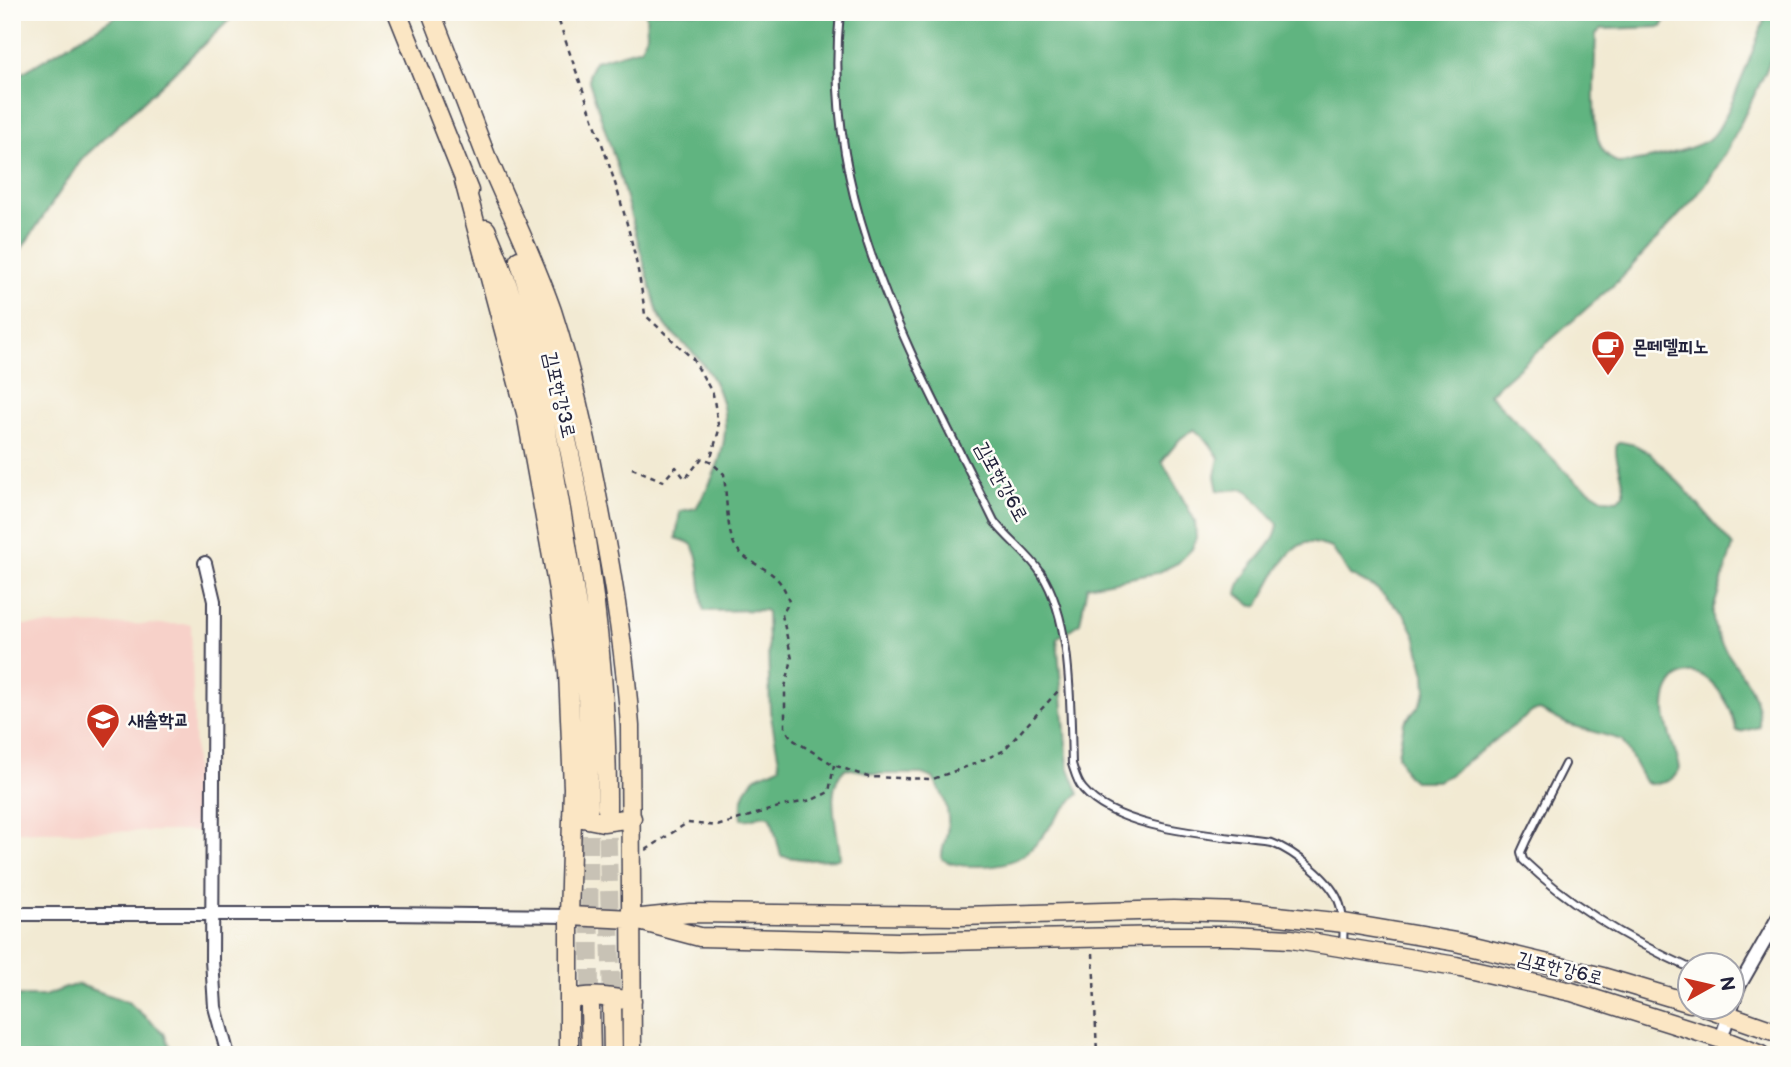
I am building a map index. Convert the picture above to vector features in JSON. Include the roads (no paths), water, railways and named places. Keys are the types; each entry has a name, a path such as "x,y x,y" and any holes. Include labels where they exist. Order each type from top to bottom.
{"street":[{"name":"김포한강3로","path":"397,12 464,181 498,257 540,395 571,567 586,680 589,808"},
{"name":"김포한강3로","path":"431,12 488,159 557,392 575,485 604,682 607,810"},
{"path":"488,159 551,309 569,368 592,467 614,586 626,672 632,818 632,1055"},
{"path":"464,181 526,413 558,590 568,673 573,788 569,1055"},
{"path":"205,563 214,601 212,960 215,1007 228,1055"},
{"path":"572,816 603,822 632,818"},
{"name":"김포한강6로","path":"569,916 632,919 690,913 960,916 1173,910 1293,916 1508,953 1603,976 1676,999"},
{"path":"12,914 569,916"},
{"path":"1746,972 1775,933 1779,916"},
{"name":"김포한강6로","path":"632,919 700,937 924,942 1092,937 1232,936 1291,939 1456,966 1572,992 1721,1039 1761,1055"},
{"path":"569,1000 585,996 605,996 632,1001"},
{"path":"612,1003 613,1055"},
{"path":"590,1007 591,1055"},
{"path":"1721,1039 1727,1021"},
{"path":"1746,1021 1779,1033"}],"lane":[{"name":"김포한강6로","path":"839,12 839,122 845,161 868,250 888,304 994,521 1031,559 1049,587 1059,620 1068,681 1072,764 1083,790 1124,815 1162,828 1272,843 1282,847 1325,882 1340,902 1344,923 1342,946"},
{"path":"1565,764 1521,852 1523,860 1566,896 1621,934 1676,962"}],"tunnel":[{"path":"589,808 590,1007"},
{"path":"607,810 612,1003"}],"place":[{"name":"몬떼델피노","path":"1608,377"},
{"name":"새솔학교","path":"103,750"}]}
